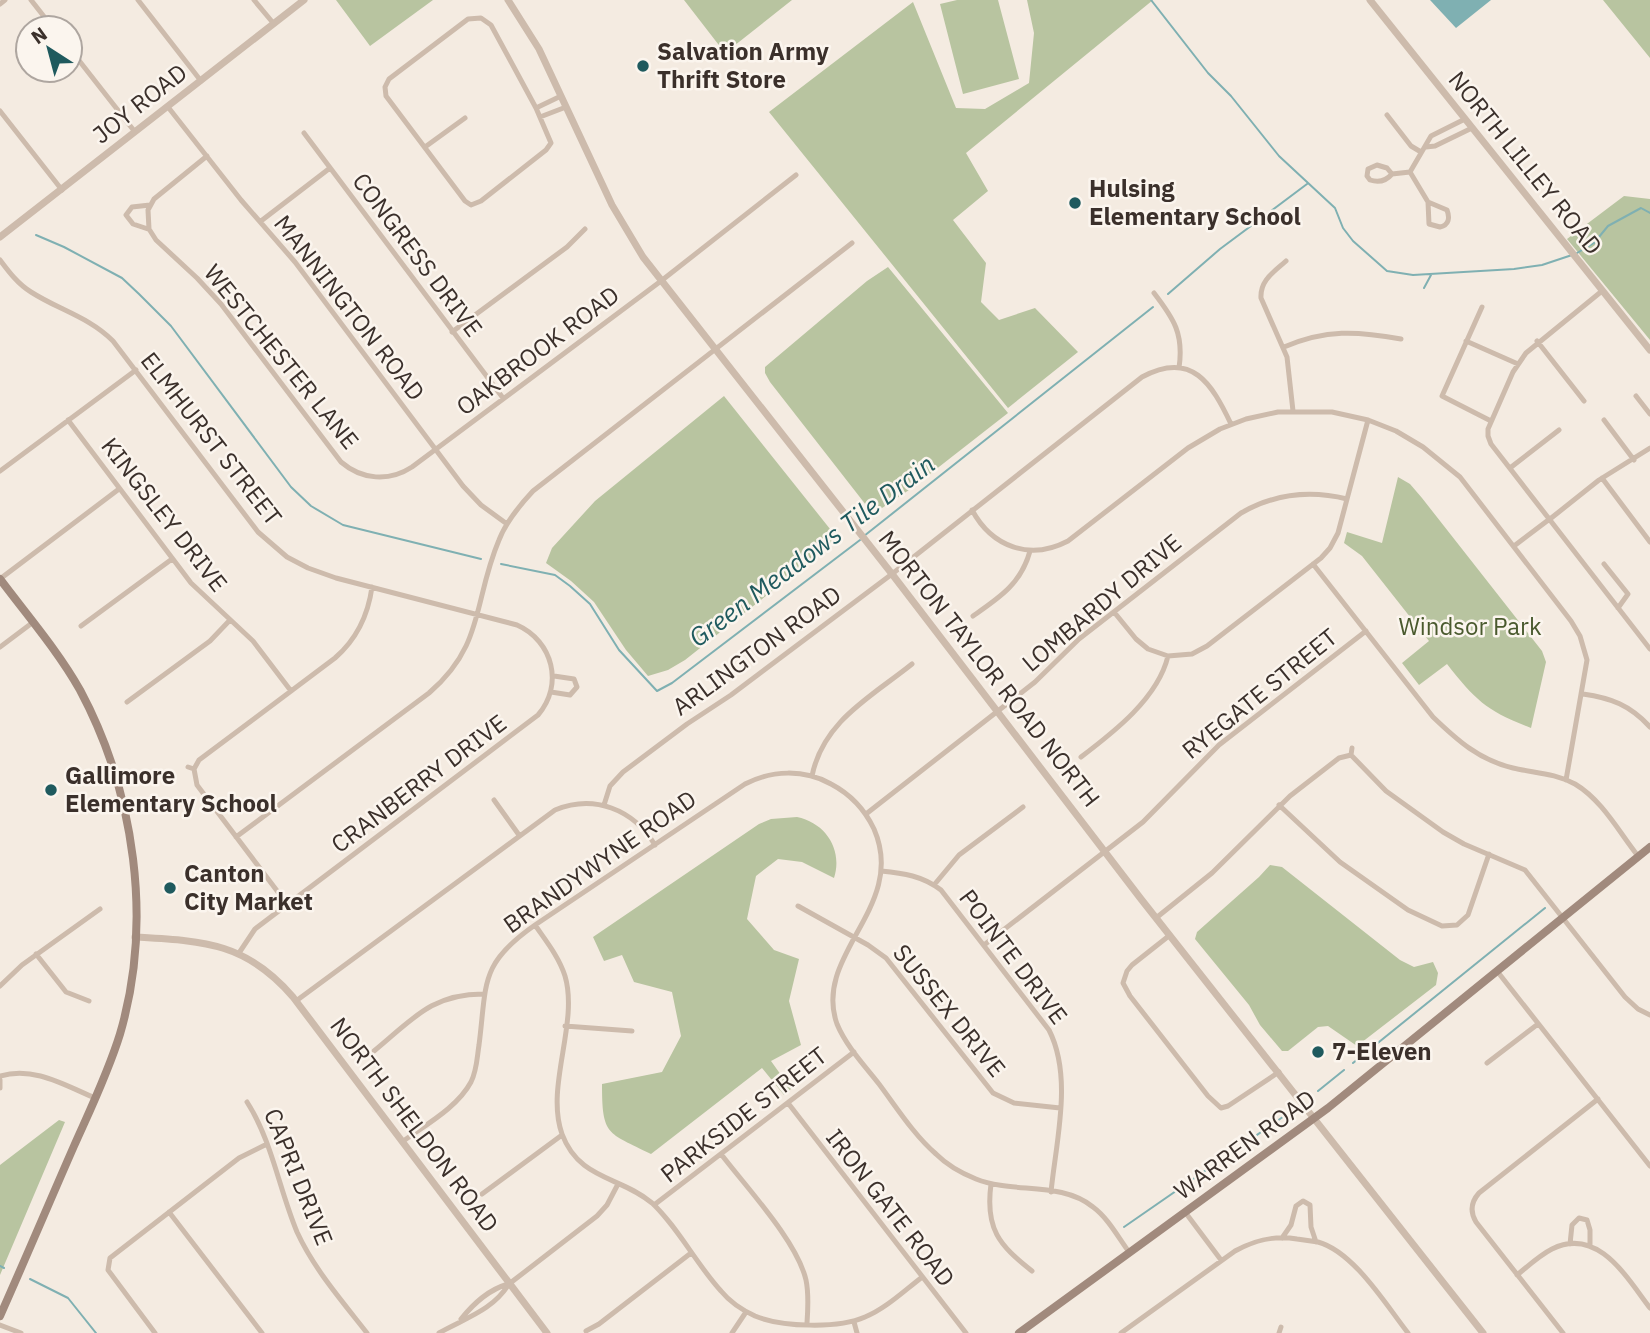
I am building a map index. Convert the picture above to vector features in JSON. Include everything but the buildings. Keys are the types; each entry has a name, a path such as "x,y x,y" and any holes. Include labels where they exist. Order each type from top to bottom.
{"main road":[{"path":"0,579 79,689 97,727 117,781 132,847 136,890 135,937 126,1009 119,1035 95,1098 0,1316"},
{"name":"WARREN ROAD","path":"1019,1333 1315,1118 1650,847"}],"street":[{"path":"0,4 5,0"},
{"path":"31,0 42,14"},
{"path":"138,0 201,81"},
{"path":"254,0 274,24"},
{"name":"JOY ROAD","path":"0,237 304,0"},
{"name":"MORTON TAYLOR ROAD NORTH","path":"508,0 532,35 622,225 661,281 892,574 1156,918 1483,1333"},
{"name":"NORTH LILLEY ROAD","path":"1370,0 1650,351"},
{"path":"481,18 491,25 540,117 551,143 546,150 481,201 471,205 465,201 386,96 386,88 389,79 468,19 481,18"},
{"path":"84,67 135,132"},
{"path":"536,108 561,96"},
{"name":"MANNINGTON ROAD","path":"168,107 295,262 474,499 507,524"},
{"path":"540,117 566,107"},
{"path":"0,111 62,190"},
{"path":"1387,115 1411,146 1423,149 1436,146 1472,128"},
{"path":"425,148 465,118"},
{"path":"1410,172 1432,136 1465,119"},
{"name":"CONGRESS DRIVE","path":"304,133 503,398"},
{"name":"WESTCHESTER LANE","path":"207,156 158,195 150,205 132,207 127,215 133,224 149,229 156,240 221,304 345,466 367,476 391,476 408,470 435,449"},
{"path":"1392,174 1387,168 1377,165 1368,169 1367,176 1375,182 1392,174 1410,172"},
{"path":"261,221 330,168"},
{"path":"1410,172 1428,202 1429,224 1440,228 1447,224 1447,210 1428,202"},
{"name":"OAKBROOK ROAD","path":"435,449 661,281 796,175"},
{"path":"149,229 147,217 150,205"},
{"path":"452,332 566,247 585,229"},
{"path":"236,837 439,685 464,653 478,615 495,550 507,524 542,483 852,243"},
{"name":"ELMHURST STREET","path":"0,260 30,292 79,315 105,332 249,522 287,557 308,568 372,587 517,625 530,632 544,647 554,676"},
{"path":"1286,261 1265,280 1260,292 1284,347 1289,366 1293,411"},
{"path":"1602,291 1537,341 1518,364 1487,433 1489,441 1548,520 1650,649"},
{"path":"1154,293 1179,332 1179,368 1194,373 1209,384 1231,424"},
{"path":"1482,307 1442,396 1491,421"},
{"path":"1284,347 1318,335 1341,332 1401,339"},
{"path":"1466,341 1518,364"},
{"path":"1537,341 1584,401"},
{"name":"ARLINGTON ROAD","path":"604,805 610,786 623,772 892,574 1142,377 1160,370 1179,368"},
{"path":"0,471 135,370"},
{"path":"1636,396 1650,414"},
{"path":"972,510 982,527 1013,548 1030,551 1050,549 1068,541 1188,448 1231,424 1262,415 1293,411 1332,412 1368,420 1396,431 1423,447 1460,477 1580,636 1587,660 1566,780"},
{"name":"KINGSLEY DRIVE","path":"68,420 198,591 253,641 291,691"},
{"path":"1114,612 1141,644 1154,653 1184,656 1201,650 1313,564 1334,541 1368,420"},
{"path":"1604,420 1634,460"},
{"path":"1510,468 1559,430"},
{"path":"1514,546 1602,478 1650,449"},
{"path":"1602,478 1650,542"},
{"path":"0,579 119,489"},
{"name":"LOMBARDY DRIVE","path":"866,814 1035,682 1079,639 1251,507 1275,498 1298,494 1347,499"},
{"path":"973,616 1012,587 1025,567 1030,551"},
{"path":"81,626 172,559"},
{"path":"1313,564 1433,717 1470,750 1499,764 1566,780 1580,788 1594,800 1638,856"},
{"path":"1604,564 1628,594 1618,608"},
{"path":"287,904 197,785 191,768 350,644 365,617 372,587"},
{"path":"127,702 210,641 230,620"},
{"path":"0,646 32,623"},
{"name":"RYEGATE STREET","path":"984,946 1149,817 1219,745 1366,631"},
{"path":"1081,757 1113,733 1132,714 1162,673 1168,656"},
{"path":"912,664 833,729 819,751 812,776 842,790 866,814 878,842 881,871 875,899 837,972 833,998 838,1026 855,1052 934,1153 958,1170 991,1184 1073,1195 1092,1205 1104,1217 1129,1252"},
{"path":"551,692 570,695 577,687 573,679 554,676"},
{"name":"CRANBERRY DRIVE","path":"239,953 255,929 527,724 542,710 551,692 554,676"},
{"path":"1583,694 1623,704 1636,712 1650,727"},
{"path":"1156,918 1212,873 1279,806 1339,758 1352,751 1386,792 1453,839 1525,870 1625,997 1638,1009 1650,1015"},
{"name":"BRANDYWYNE ROAD","path":"402,1142 456,1101 470,1084 476,1068 483,994 489,973 500,954 535,925 752,780 782,773 812,776"},
{"path":"494,800 519,835"},
{"path":"296,1001 519,835 562,807 584,803 604,805 620,811 646,831 655,845"},
{"path":"1279,806 1340,862 1408,910 1442,926 1457,925 1468,915 1489,854"},
{"path":"934,885 960,855 1023,807"},
{"name":"POINTE DRIVE","path":"881,871 911,875 934,885 947,896 1044,1023 1054,1040 1062,1070 1051,1192"},
{"name":"SUSSEX DRIVE","path":"798,906 877,951 893,965 993,1093 1013,1103 1059,1108"},
{"path":"0,986 15,970 100,909"},
{"path":"535,925 565,975 568,996 557,1105 562,1135 581,1164 639,1194 654,1205 723,1294 746,1312 771,1321 836,1324 853,1322 877,1311 921,1278"},
{"path":"1170,935 1129,969 1124,983 1138,1007 1208,1096 1221,1108 1228,1106 1279,1072"},
{"name":"NORTH SHELDON ROAD","path":"135,937 189,940 226,948 239,953 274,977 296,1001 547,1333"},
{"path":"36,954 66,992 89,1001"},
{"path":"1497,971 1650,1166"},
{"path":"374,1051 432,1004 457,996 483,994"},
{"path":"1487,1063 1538,1024"},
{"path":"565,1026 632,1031"},
{"name":"PARKSIDE STREET","path":"654,1205 855,1052"},
{"path":"0,1088 0,1078 17,1072 34,1074 95,1098"},
{"path":"1563,1333 1476,1222 1472,1208 1479,1193 1598,1099"},
{"name":"CAPRI DRIVE","path":"247,1102 259,1122 291,1217 307,1251 367,1333"},
{"name":"IRON GATE ROAD","path":"788,1103 966,1333"},
{"path":"482,1194 562,1135"},
{"path":"155,1333 110,1273 107,1264 114,1254 239,1158 267,1144"},
{"path":"721,1154 785,1236 798,1258 807,1288 807,1323"},
{"path":"439,1333 458,1321 479,1314 500,1297 509,1284 597,1216 607,1205 618,1184"},
{"path":"991,1184 989,1205 996,1234 1006,1250 1032,1271"},
{"path":"1283,1238 1291,1225 1296,1206 1303,1201 1310,1205 1311,1227 1316,1242"},
{"path":"169,1212 262,1333"},
{"path":"1185,1212 1221,1260"},
{"path":"1570,1244 1572,1225 1579,1218 1587,1220 1590,1245"},
{"path":"1121,1333 1221,1260 1254,1242 1283,1238 1316,1242 1338,1252 1354,1265 1408,1333"},
{"path":"1517,1275 1552,1249 1570,1244 1590,1245 1614,1262 1650,1308"},
{"path":"586,1331 599,1324 691,1253"},
{"path":"458,1321 471,1306 494,1288 509,1284"},
{"path":"732,1333 746,1312"},
{"path":"853,1322 857,1333"},
{"path":"0,1325 21,1333"}],"green space":[{"path":"336,0 433,0 370,46"},
{"path":"684,0 792,0 725,53"},
{"path":"957,0 998,0 1019,79 963,94 940,4"},
{"path":"1027,0 1153,0 966,153 988,191 953,220 986,263 981,302 999,320 1035,308 1078,352 1008,408 769,112 913,2 956,108 985,109 1029,83 1034,33"},
{"path":"1603,0 1650,0 1650,58"},
{"path":"1624,196 1650,199 1650,340 1567,239"},
{"path":"888,267 1008,413 912,488 873,514 770,382 765,367 867,281"},
{"path":"724,396 838,539 685,660 668,670 648,676 626,650 594,602 546,563 552,548 595,501"},
{"name":"Windsor Park","path":"1398,477 1410,484 1422,498 1542,651 1546,662 1531,728 1483,704 1447,664 1419,685 1402,663 1429,641 1362,556 1344,543 1347,532 1382,543"},
{"path":"797,817 816,825 830,839 836,858 834,878 802,862 778,859 756,876 747,919 774,950 799,959 789,1001 801,1045 771,1061 791,1089 784,1095 762,1068 651,1154 616,1136 610,1130 603,1114 602,1084 662,1072 681,1036 672,992 634,982 622,955 604,961 593,937 759,824 771,819"},
{"path":"1270,865 1282,867 1400,960 1414,967 1433,962 1438,973 1436,985 1357,1046 1328,1026 1318,1027 1288,1051 1282,1051 1260,1025 1249,1005 1195,939 1197,932"},
{"path":"59,1120 65,1122 0,1275 0,1165"}],"water":[{"path":"1430,0 1491,0 1456,28"}],"waterway":[{"path":"1151,0 1208,73 1231,96 1279,156 1335,208 1343,228 1353,241 1387,271 1413,275 1514,269 1542,265 1572,255"},
{"name":"Green Meadows Tile Drain","path":"1168,294 1220,249 1307,184"},
{"path":"1577,253 1594,243 1608,226 1641,208 1650,213"},
{"name":"Green Meadows Tile Drain","path":"36,235 122,278 139,294 171,326 291,487 311,506 343,525 481,559"},
{"path":"1424,288 1431,275"},
{"name":"Green Meadows Tile Drain","path":"864,536 1153,307"},
{"name":"Green Meadows Tile Drain","path":"501,564 555,575 570,586 590,604 619,650 657,691 672,683 860,540"},
{"path":"1353,1063 1545,908"},
{"path":"1318,1091 1344,1070"},
{"path":"1124,1227 1290,1112"},
{"path":"0,1266 4,1268"},
{"path":"30,1279 68,1298 96,1333"}],"place":[{"name":"Salvation Army Thrift Store","path":"643,66"},
{"name":"Hulsing Elementary School","path":"1075,203"},
{"name":"Gallimore Elementary School","path":"51,790"},
{"name":"Canton City Market","path":"170,888"},
{"name":"7-Eleven","path":"1318,1052"}]}
